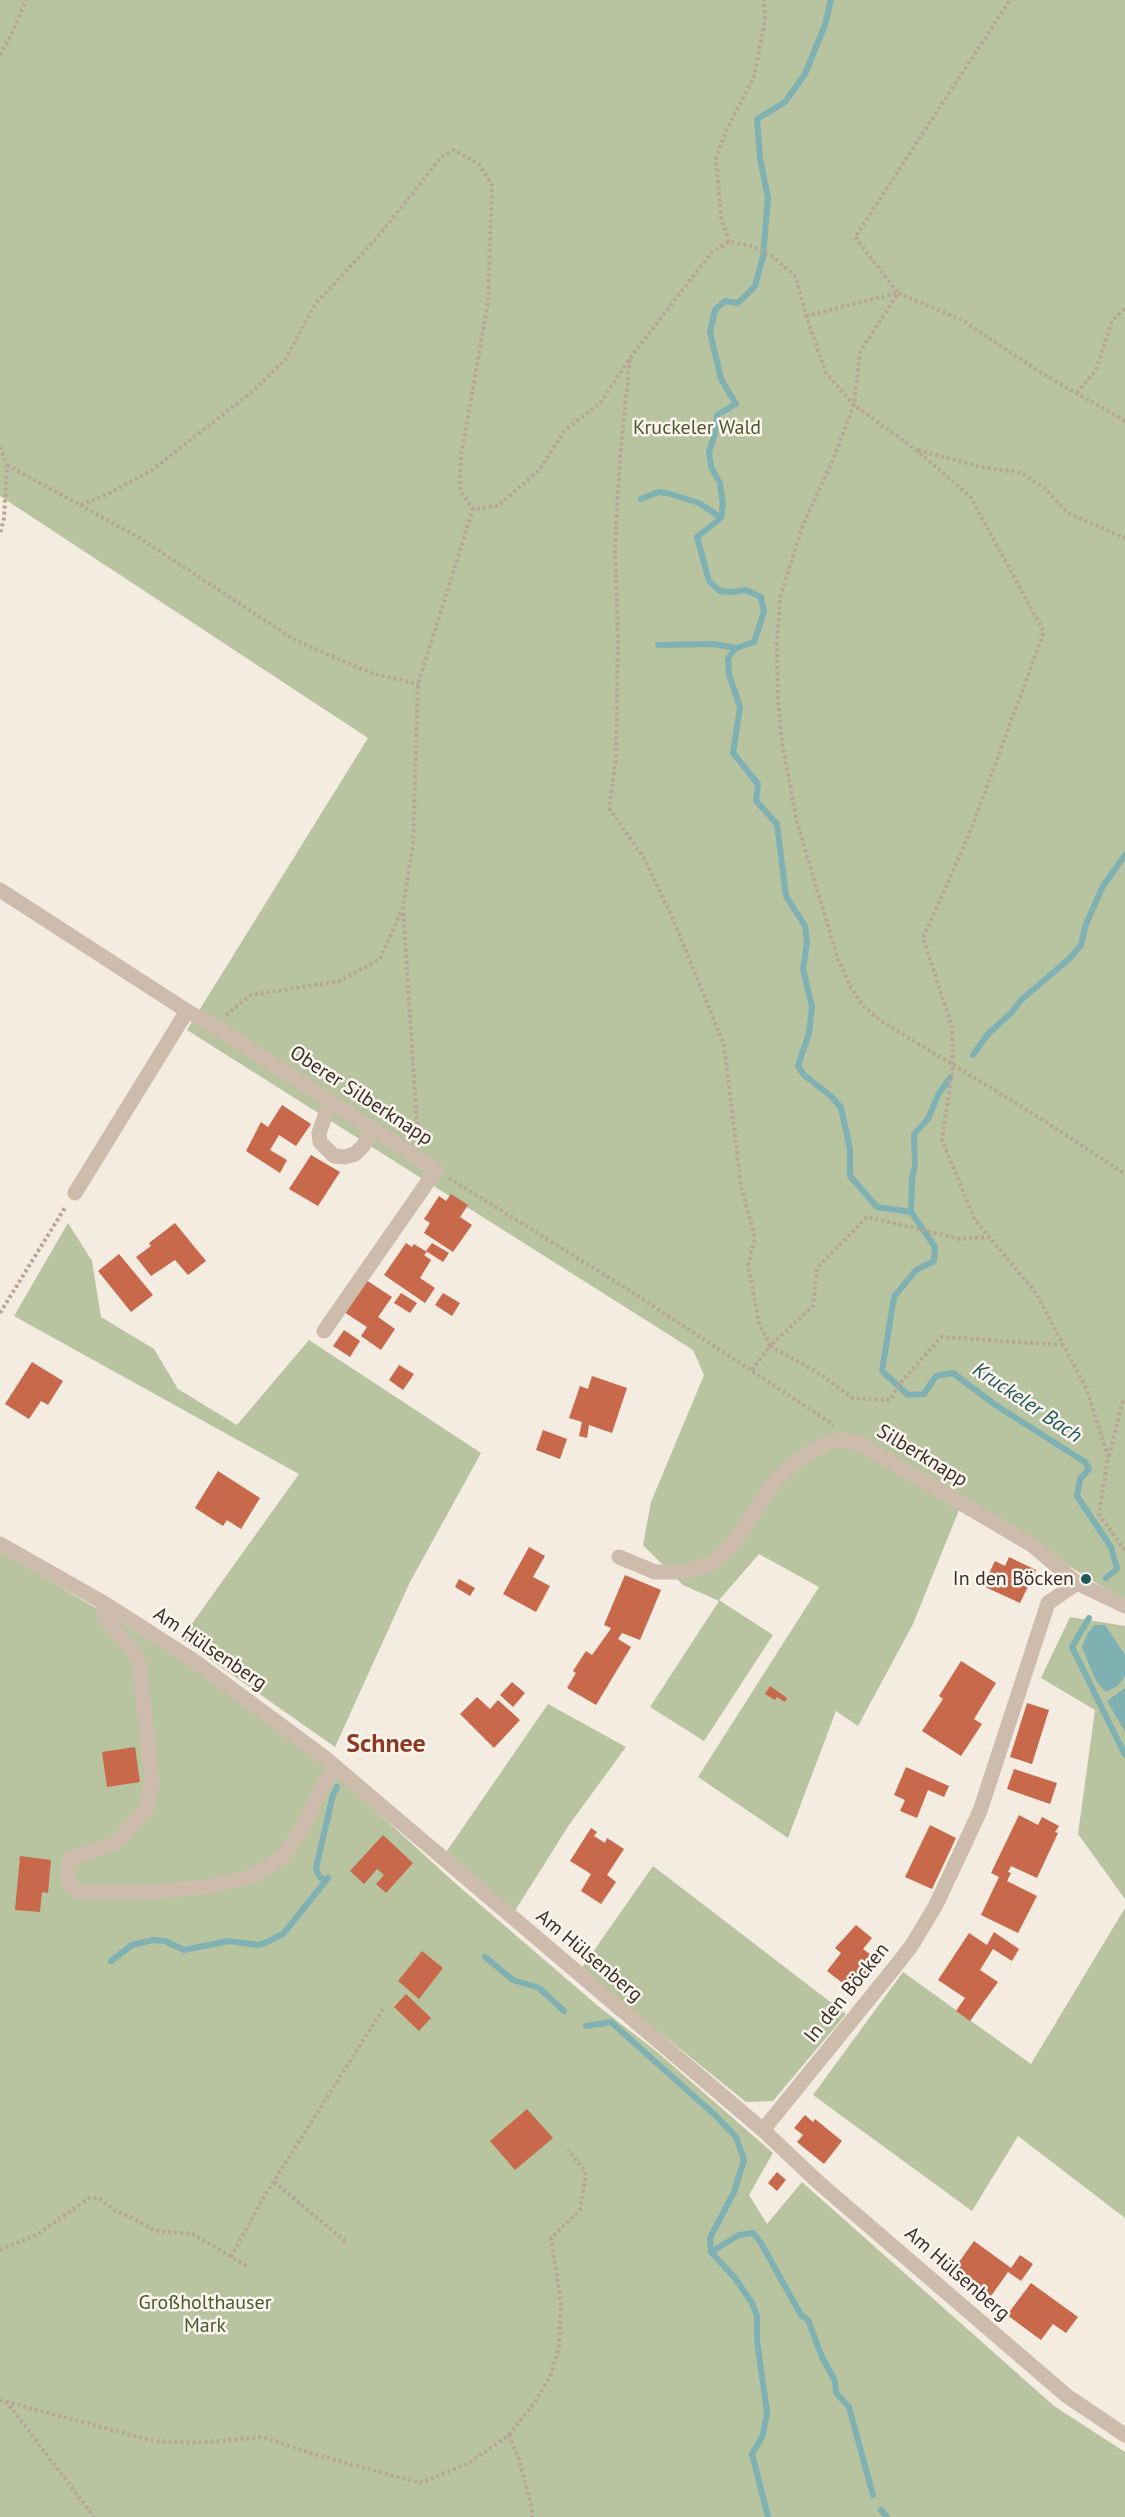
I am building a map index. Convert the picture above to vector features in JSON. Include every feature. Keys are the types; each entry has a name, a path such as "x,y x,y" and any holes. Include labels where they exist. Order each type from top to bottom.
{"street":[{"name":"Oberer Silberknapp","path":"0,890 436,1170 324,1331"},
{"path":"75,1193 187,1011"},
{"path":"330,1102 319,1133 320,1142 334,1156 345,1157 355,1154 368,1138 369,1127"},
{"name":"Silberknapp","path":"619,1557 655,1572 684,1572 711,1564 733,1544 774,1482 797,1461 824,1444 840,1440 859,1443 1032,1545 1077,1583 1125,1606"},
{"name":"Am Hülsenberg","path":"0,1544 193,1659 336,1767 764,2130 818,2182 1067,2397 1125,2435"},
{"name":"In den Böcken","path":"764,2130 896,1967 936,1905 980,1810 1048,1603 1077,1583"},
{"path":"104,1604 105,1619 135,1653 140,1669 152,1782 148,1806 116,1843 69,1859 68,1882 77,1892 148,1892 206,1887 251,1877 283,1857 303,1827 324,1783 336,1767"}],"path":[{"path":"0,55 26,0"},
{"path":"729,242 721,217 716,159 726,131 754,77 765,19 764,0"},
{"path":"1010,0 855,237 898,293 962,320 1125,421"},
{"path":"80,505 108,494 152,470 253,391 285,360 316,303 377,238 441,157 454,150 479,164 492,185 488,303 461,456 460,490 473,509"},
{"path":"473,509 498,506 519,490 539,470 565,430 600,403 630,358 712,252 729,242 748,245 772,256 796,277 806,316 826,373 854,405 916,450 970,496 1044,632 971,830 923,939 952,1027 952,1064 942,1140 975,1220 1036,1293 1064,1345 1087,1390 1108,1457"},
{"path":"806,316 898,293"},
{"path":"898,293 860,352 854,405 832,462 804,522 780,598 777,643 778,700 782,743 797,822 838,959 851,988 864,1006 881,1021 1032,1113 1125,1174"},
{"path":"1077,393 1096,370 1112,321 1125,308"},
{"path":"630,358 620,457 615,547 618,641 616,759 609,808 645,860 676,926 724,1045 741,1186 755,1238 748,1265 759,1323 770,1346 822,1375 852,1398 890,1400 897,1387 941,1337 1064,1345"},
{"path":"0,447 8,465 4,519 0,533"},
{"path":"916,450 981,467 1021,473 1044,488 1068,513 1125,538"},
{"path":"8,465 138,537 295,640 371,673 418,684"},
{"path":"398,1145 417,1126 403,907 413,844 418,684 473,509"},
{"path":"214,1026 251,995 340,981 380,959 403,907"},
{"path":"436,1170 624,1287 859,1443"},
{"path":"0,1313 75,1193"},
{"path":"752,1370 770,1346 813,1306 817,1268 867,1217 959,1239 990,1237"},
{"path":"1125,1399 1108,1457 1099,1514 1125,1551"},
{"path":"231,2257 274,2182 383,2008"},
{"path":"0,2398 154,2441 196,2443 263,2437 313,2454 420,2483 469,2463 509,2435 541,2393 551,2374 559,2348 561,2303 551,2238 580,2211 586,2172 568,2150"},
{"path":"274,2182 346,2242"},
{"path":"0,2250 38,2234 89,2198 100,2199 115,2211 155,2231 193,2234 248,2267"},
{"path":"6,2401 94,2517"},
{"path":"509,2435 518,2456 532,2508 532,2517"}],"green space":[{"name":"Kruckeler Wald","path":"0,0 1125,0 1125,1601 963,1500 913,1624 858,1726 836,1711 788,1838 698,1777 819,1587 759,1554 719,1600 773,1635 704,1741 650,1707 719,1601 683,1585 643,1545 651,1502 704,1375 693,1350 187,1030 368,738 0,496"},
{"path":"68,1223 92,1261 101,1317 154,1349 178,1389 237,1425 309,1340 481,1453 410,1582 335,1747 181,1639 299,1474 14,1316"},
{"name":"Großholthauser Mark","path":"0,1551 205,1673 340,1778 455,1883 598,2006 656,2051 773,2153 749,2195 767,2224 802,2182 1054,2406 1125,2452 1125,2517 0,2517"},
{"path":"1070,1617 1125,1626 1125,1899 1078,1834 1095,1710 1041,1678"},
{"path":"548,1704 626,1747 569,1825 511,1917 442,1858"},
{"path":"653,1866 846,2014 773,2101 746,2102 581,1969"},
{"path":"1125,1908 1125,2218 1018,2136 972,2211 813,2095 903,1972 1031,2064"}],"water":[{"path":"1095,1625 1105,1625 1125,1655 1125,1676 1118,1686 1106,1692 1096,1681 1082,1647 1088,1633"},
{"path":"1125,1688 1125,1732 1107,1701"}],"building":[{"path":"282,1105 311,1124 296,1146 279,1135 270,1150 287,1160 280,1173 246,1151 261,1122 268,1127"},
{"path":"311,1155 340,1172 318,1206 289,1189"},
{"path":"451,1194 468,1205 460,1217 472,1225 453,1252 424,1233 430,1223 424,1219 439,1196 446,1201"},
{"path":"175,1223 206,1261 188,1275 175,1260 151,1276 136,1257 151,1246 149,1243"},
{"path":"406,1243 412,1247 414,1244 427,1252 424,1255 431,1260 420,1278 435,1288 425,1303 384,1275"},
{"path":"432,1243 449,1253 443,1262 426,1251"},
{"path":"119,1254 153,1295 131,1312 98,1271"},
{"path":"366,1280 392,1297 378,1317 395,1329 381,1350 361,1336 367,1327 344,1312"},
{"path":"401,1293 417,1303 410,1313 394,1303"},
{"path":"443,1293 460,1303 452,1316 435,1305"},
{"path":"344,1330 360,1341 350,1357 333,1346"},
{"path":"32,1362 63,1381 48,1405 41,1401 29,1419 5,1404"},
{"path":"399,1365 414,1374 403,1390 389,1380"},
{"path":"592,1376 627,1388 612,1433 589,1425 587,1438 579,1436 582,1422 569,1418 580,1386 588,1389"},
{"path":"543,1430 567,1439 560,1459 536,1450"},
{"path":"218,1471 260,1498 241,1529 227,1520 223,1526 195,1508"},
{"path":"529,1547 545,1556 533,1577 550,1586 536,1612 503,1594"},
{"path":"1009,1557 1036,1570 1020,1603 983,1586 995,1561 1005,1566"},
{"path":"625,1575 661,1590 640,1640 622,1633 618,1639 631,1647 596,1705 567,1688 576,1673 573,1671 586,1651 592,1655 610,1630 611,1628 604,1625"},
{"path":"459,1579 475,1588 470,1596 455,1587"},
{"path":"961,1661 996,1683 974,1719 982,1724 961,1756 922,1731 943,1699 939,1696"},
{"path":"512,1682 525,1693 513,1707 500,1695"},
{"path":"770,1686 787,1698 785,1702 777,1697 775,1700 765,1694"},
{"path":"477,1697 490,1709 498,1700 520,1720 494,1748 460,1714"},
{"path":"1027,1703 1049,1710 1032,1764 1010,1757"},
{"path":"135,1747 140,1782 107,1787 102,1752"},
{"path":"906,1767 949,1786 944,1797 928,1790 917,1818 900,1811 905,1800 894,1795"},
{"path":"1014,1769 1057,1783 1050,1804 1007,1789"},
{"path":"1019,1815 1038,1825 1042,1817 1059,1826 1055,1832 1058,1833 1037,1878 1011,1866 1008,1872 1011,1873 1007,1881 1037,1896 1018,1933 981,1915 999,1877 991,1873"},
{"path":"930,1825 956,1838 932,1889 905,1877"},
{"path":"591,1828 597,1832 594,1836 605,1843 607,1838 624,1849 607,1875 616,1882 601,1904 581,1891 591,1874 570,1861"},
{"path":"383,1835 413,1863 386,1893 376,1884 384,1875 377,1869 364,1884 350,1871"},
{"path":"20,1856 51,1860 48,1893 42,1892 40,1912 15,1910"},
{"path":"856,1925 872,1938 863,1949 878,1960 864,1977 860,1974 849,1988 827,1971 841,1953 835,1948"},
{"path":"994,1932 1019,1949 1012,1961 993,1949 980,1970 998,1982 970,2021 956,2011 965,1998 938,1980 969,1933 987,1945"},
{"path":"422,1951 443,1968 419,1999 398,1981"},
{"path":"406,1994 431,2018 419,2031 394,2007"},
{"path":"527,2109 553,2138 515,2170 490,2141"},
{"path":"805,2115 813,2122 815,2119 842,2141 824,2164 797,2142 803,2135 794,2128"},
{"path":"777,2172 786,2180 777,2191 768,2183"},
{"path":"974,2241 1011,2268 1020,2255 1033,2264 1021,2281 1008,2272 991,2296 954,2269"},
{"path":"1031,2283 1078,2317 1066,2333 1053,2324 1041,2340 1007,2315"}],"waterway":[{"name":"Kruckeler Bach","path":"831,0 825,25 805,74 785,102 757,119 760,158 768,198 763,256 755,286 738,303 725,301 715,310 710,332 721,379 736,404 717,415 715,433 709,452 711,467 720,483 723,504 721,518 697,537 709,581 720,591 746,590 761,597 764,612 754,642 736,648 728,658 729,674 740,707 733,753 758,784 756,801 777,824 786,896 805,926 807,943 803,969 812,1007 809,1033 798,1066 804,1075 832,1097 841,1108 850,1149 850,1176 877,1207 911,1212 935,1247 934,1261 916,1270 894,1297 882,1371 908,1395 924,1394 936,1376 953,1373 994,1404 1085,1462 1089,1469 1080,1479 1077,1496 1111,1547 1117,1569 1106,1578"},
{"path":"641,499 658,492 667,493 699,503 721,518"},
{"path":"658,645 713,644 736,648"},
{"path":"973,1055 988,1034 1012,1012 1021,1000 1069,959 1081,945 1086,924 1103,886 1125,855"},
{"path":"911,1212 912,1178 915,1166 914,1134 928,1119 938,1095 950,1078"},
{"name":"Kruckeler Bach","path":"1089,1618 1072,1647 1125,1755"},
{"path":"326,1881 319,1876 316,1868 333,1795 337,1787"},
{"path":"111,1961 132,1945 153,1940 165,1941 184,1950 229,1941 258,1945 265,1943 283,1934 328,1878"},
{"path":"485,1957 513,1980 539,1988 564,2011"},
{"path":"586,2026 611,2022 716,2116 736,2137 744,2160 734,2192 710,2238 711,2252 735,2278 752,2303 757,2316 757,2341 767,2412 763,2435 752,2454 768,2517"},
{"path":"711,2252 739,2235 753,2233 761,2243 801,2315 808,2320 822,2357 835,2381 836,2393 849,2407 873,2495"},
{"path":"881,2510 887,2517"}],"place":[{"name":"In den Böcken","path":"1086,1579"}],"district":[{"name":"Schnee","path":"386,1745"}]}
